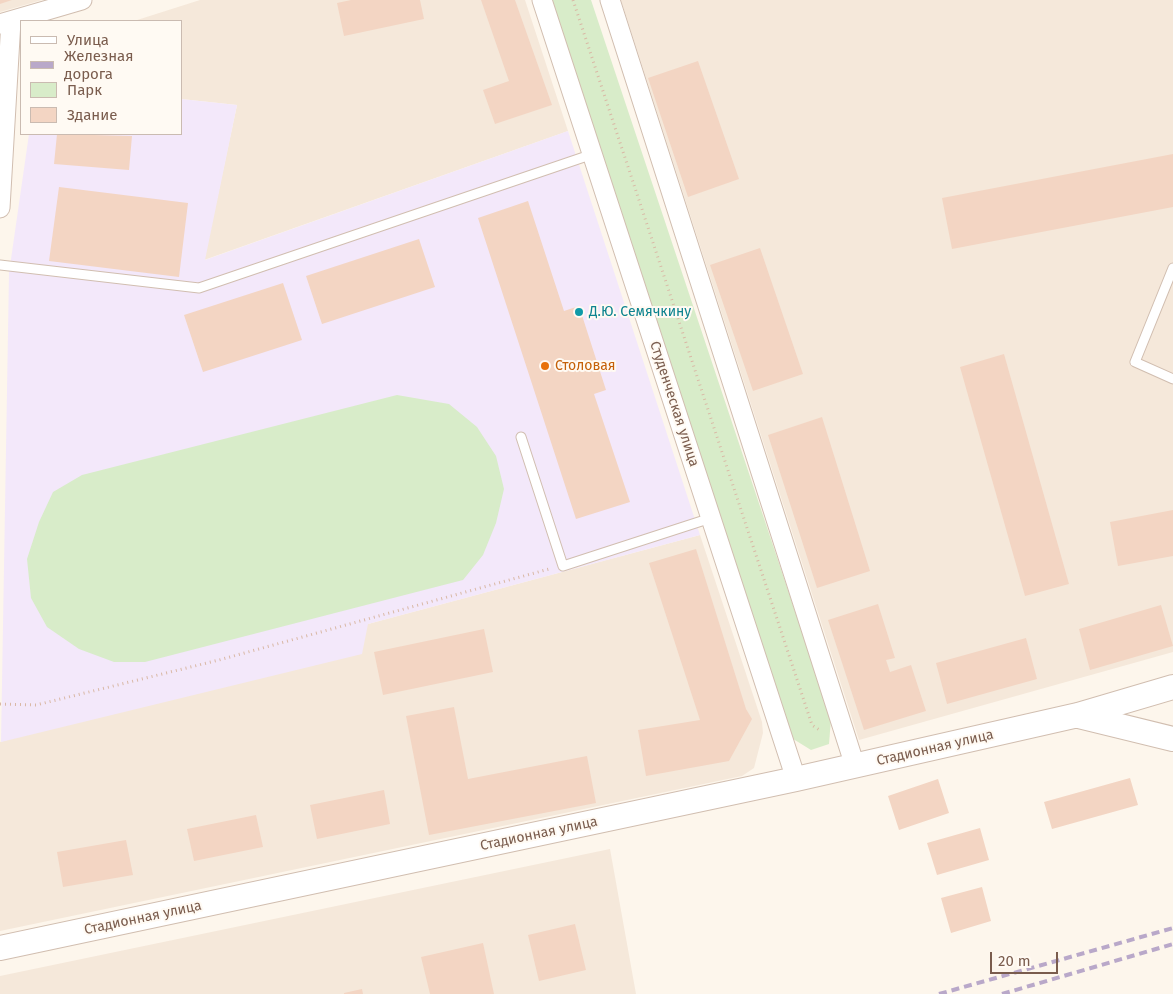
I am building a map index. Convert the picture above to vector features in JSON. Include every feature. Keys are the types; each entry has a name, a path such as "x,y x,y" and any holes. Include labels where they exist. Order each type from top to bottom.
{"street":[{"path":"0,208 6,22 82,0"},
{"name":"Студенческая улица","path":"542,0 796,779"},
{"path":"610,0 855,766"},
{"name":"Стадионная улица","path":"0,948 855,766 1078,715 1173,687"},
{"name":"Стадионная улица","path":"1078,715 1173,739"}],"lane":[{"path":"0,265 199,288 593,154"},
{"path":"1173,268 1135,362 1173,379"},
{"path":"521,438 563,566 711,518"}],"path":[{"path":"572,0 812,725 823,732 843,730"},
{"path":"0,704 36,705 219,660 563,566"}],"shaded area":[{"path":"0,0 42,0 0,12"},
{"path":"200,0 525,0 568,131 204,260 237,105 182,99 182,20 137,20"},
{"path":"621,0 1173,0 1173,652 859,740"},
{"path":"182,99 237,105 205,260 568,131 700,535 368,624 362,654 1,742 9,273 29,135 182,135"},
{"path":"700,535 762,722 763,733 754,768 742,776 0,931 0,742 368,624"},
{"path":"610,849 636,994 0,994 0,976"}],"green space":[{"path":"549,0 591,0 831,719 829,744 811,750 790,737"},
{"path":"397,395 449,404 477,427 496,456 504,489 496,523 483,555 463,580 145,662 114,662 79,649 47,627 31,598 27,559 39,522 53,492 82,475"}],"building":[{"path":"0,0 12,0 0,4"},
{"path":"351,0 420,0 424,19 344,36 337,3"},
{"path":"481,0 515,0 552,105 495,124 483,90 509,81"},
{"path":"698,61 739,179 688,197 648,78"},
{"path":"57,135 132,136 129,170 54,164"},
{"path":"1173,154 1173,207 952,249 942,198"},
{"path":"59,187 188,203 179,277 49,261"},
{"path":"528,201 564,311 579,306 606,390 594,394 630,502 576,519 478,218"},
{"path":"419,239 435,287 322,324 306,276"},
{"path":"760,248 803,374 753,391 710,265"},
{"path":"283,283 302,340 203,372 184,315"},
{"path":"1004,354 1069,584 1025,596 960,367"},
{"path":"822,417 870,571 817,588 768,435"},
{"path":"1173,510 1173,556 1118,566 1110,522"},
{"path":"696,549 746,709 752,719 729,761 646,776 638,730 700,720 649,563"},
{"path":"878,604 895,658 886,660 890,672 911,665 926,711 864,730 828,620"},
{"path":"1161,605 1173,646 1090,670 1079,629"},
{"path":"484,629 493,672 383,695 374,652"},
{"path":"1026,638 1037,679 947,704 936,663"},
{"path":"454,707 468,779 587,756 596,803 429,835 406,716"},
{"path":"1130,778 1138,805 1052,829 1044,802"},
{"path":"938,779 949,813 899,830 888,796"},
{"path":"384,790 390,824 317,839 310,805"},
{"path":"256,815 263,847 194,861 187,829"},
{"path":"980,828 989,860 937,875 927,843"},
{"path":"126,840 133,875 63,887 57,852"},
{"path":"982,887 991,921 951,933 941,898"},
{"path":"575,924 586,970 539,981 528,935"},
{"path":"483,943 494,994 430,994 421,957"},
{"path":"362,989 363,994 344,994 344,993"}],"railway":[{"path":"939,994 1173,928"},
{"path":"1002,994 1173,944"}],"place":[{"name":"Д.Ю. Семячкину","path":"579,312"},
{"name":"Столовая","path":"545,366"}]}
